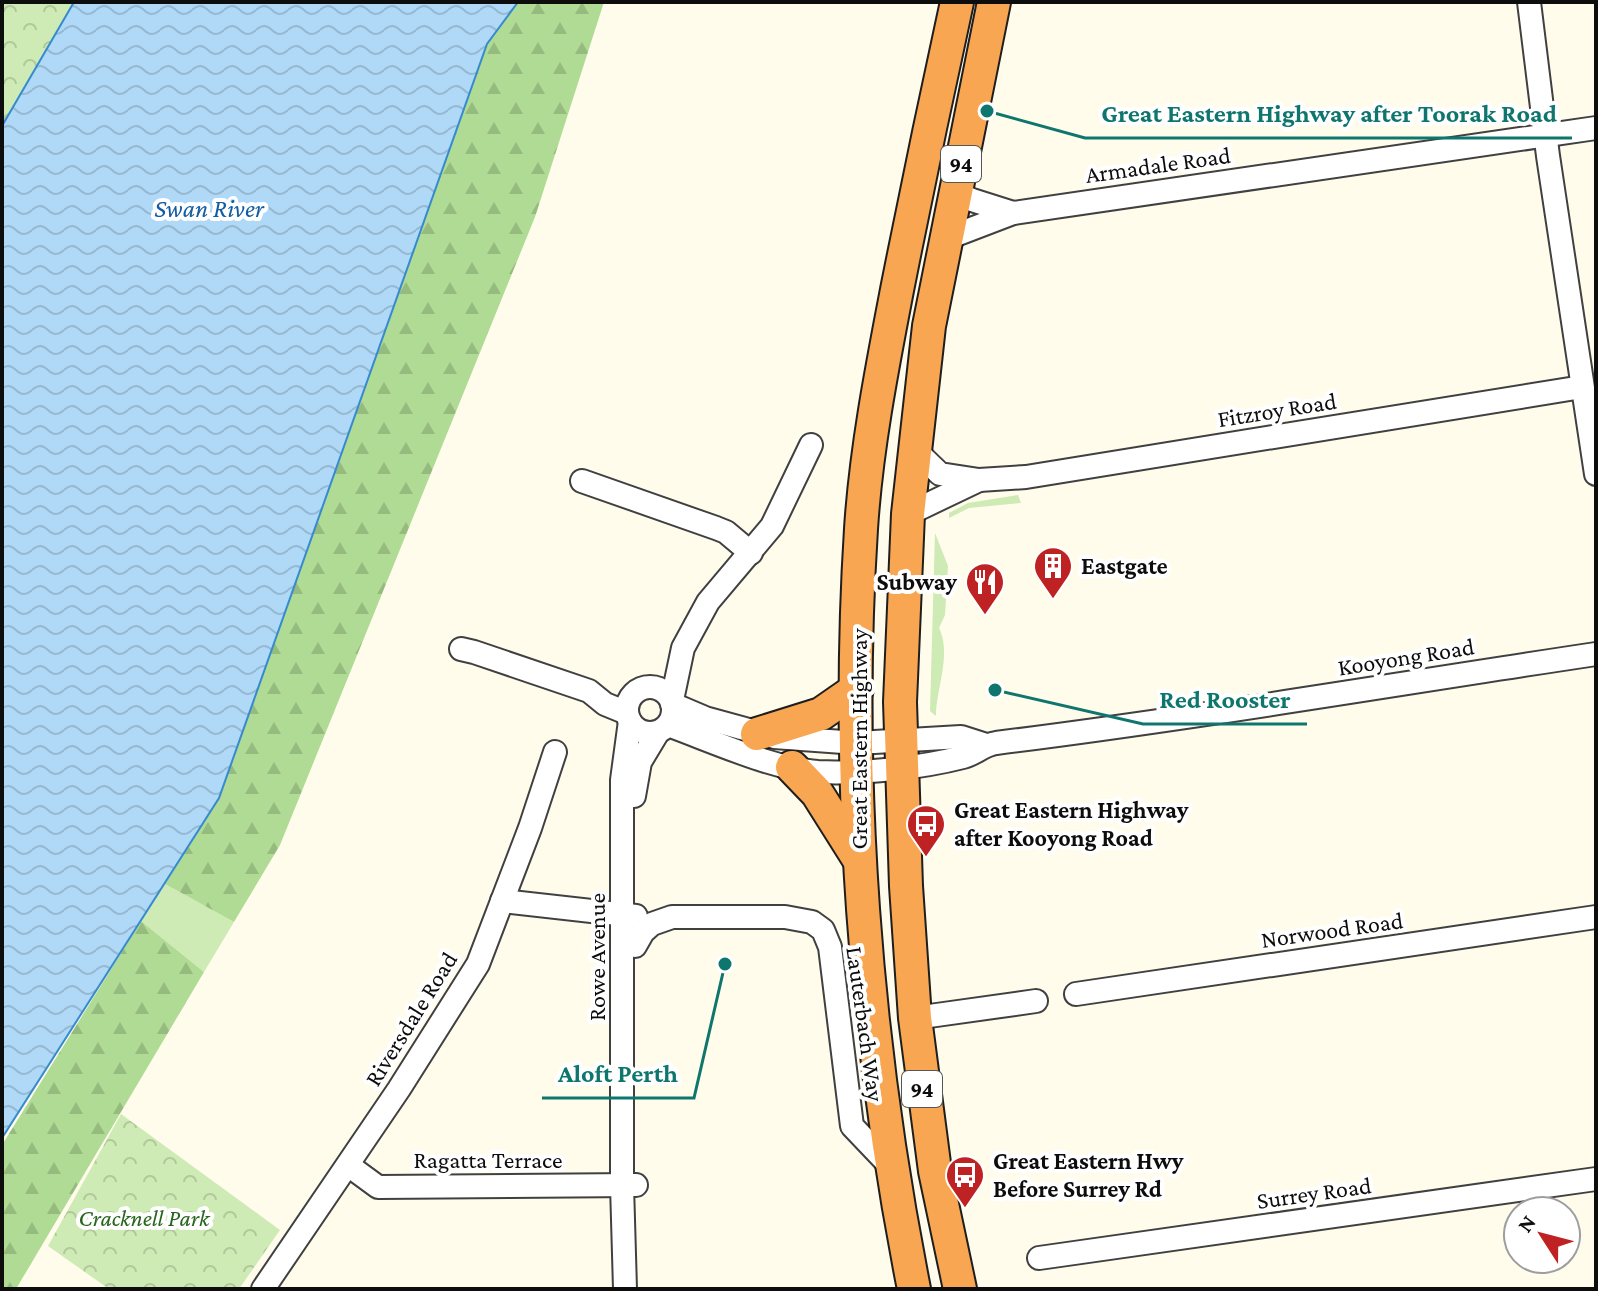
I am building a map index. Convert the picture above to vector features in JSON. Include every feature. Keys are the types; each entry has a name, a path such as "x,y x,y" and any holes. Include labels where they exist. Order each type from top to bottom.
{"highway":[{"name":"Great Eastern Highway","path":"914,1289 892,1168 870,993 860,861 857,689 861,527 881,371 957,2"},
{"name":"Great Eastern Highway","path":"960,1289 935,1171 915,1018 901,755 908,514 913,448 929,326 994,2"},
{"path":"757,734 821,714 857,689"},
{"path":"792,767 817,793 860,861"}],"street":[{"path":"1529,2 1596,474"},
{"name":"Armadale Road","path":"945,239 1013,213 1596,128"},
{"name":"Armadale Road","path":"955,192 1013,213"},
{"name":"Fitzroy Road","path":"913,448 940,474 979,480 1026,477 1582,387"},
{"path":"628,717 629,700 683,648 708,602 751,553 778,515 811,445"},
{"name":"Fitzroy Road","path":"908,514 979,480"},
{"path":"582,481 726,532 751,553"},
{"name":"Rowe Avenue","path":"639,1289 629,1185 629,915 634,788 640,762 668,715 683,648"},
{"path":"461,649 589,691 628,717 642,732 668,715 685,710 757,734 819,742 857,757"},
{"name":"Kooyong Road","path":"857,757 901,755 961,737 986,745 1089,732 1596,654"},
{"path":"589,691 661,689 668,715"},
{"path":"668,715 792,767 819,772 857,757"},
{"name":"Rowe Avenue","path":"625,1289 635,946 629,915 622,780 628,717"},
{"name":"Riversdale Road","path":"263,1289 348,1165 478,964 530,828 555,752"},
{"path":"502,901 629,915"},
{"name":"Lauterbach Way","path":"635,946 652,924 672,917 785,917 812,922 823,930 830,947 852,1126 892,1168"},
{"name":"Norwood Road","path":"1076,994 1596,917"},
{"path":"915,1018 1036,1001"},
{"name":"Ragatta Terrace","path":"348,1165 378,1187 629,1185"},
{"name":"Surrey Road","path":"1039,1258 1596,1179"}],"green space":[{"path":"2,2 74,2 2,126"},
{"path":"518,2 604,2 535,217 280,845 234,922 165,884 219,798 487,44"},
{"path":"1018,495 1021,503 969,508 949,518 949,513 968,503"},
{"path":"935,533 948,566 945,615 939,628 943,638 944,660 936,716 930,711"},
{"path":"165,884 234,922 204,972 141,921"},
{"path":"141,921 204,972 16,1289 2,1289 2,1145"},
{"name":"Cracknell Park","path":"121,1114 280,1230 239,1289 109,1289 48,1246"}],"water":[{"name":"Swan River","path":"74,2 518,2 487,44 219,798 2,1138 2,126"}],"place":[{"name":"Great Eastern Highway after Toorak Road","path":"987,111"},
{"name":"Eastgate","path":"1053,600"},
{"name":"Subway","path":"985,616"},
{"name":"Red Rooster","path":"995,690"},
{"name":"Great Eastern Highway after Kooyong Road","path":"926,858"},
{"name":"Aloft Perth","path":"725,964"},
{"name":"Great Eastern Hwy Before Surrey Rd","path":"965,1209"}]}
